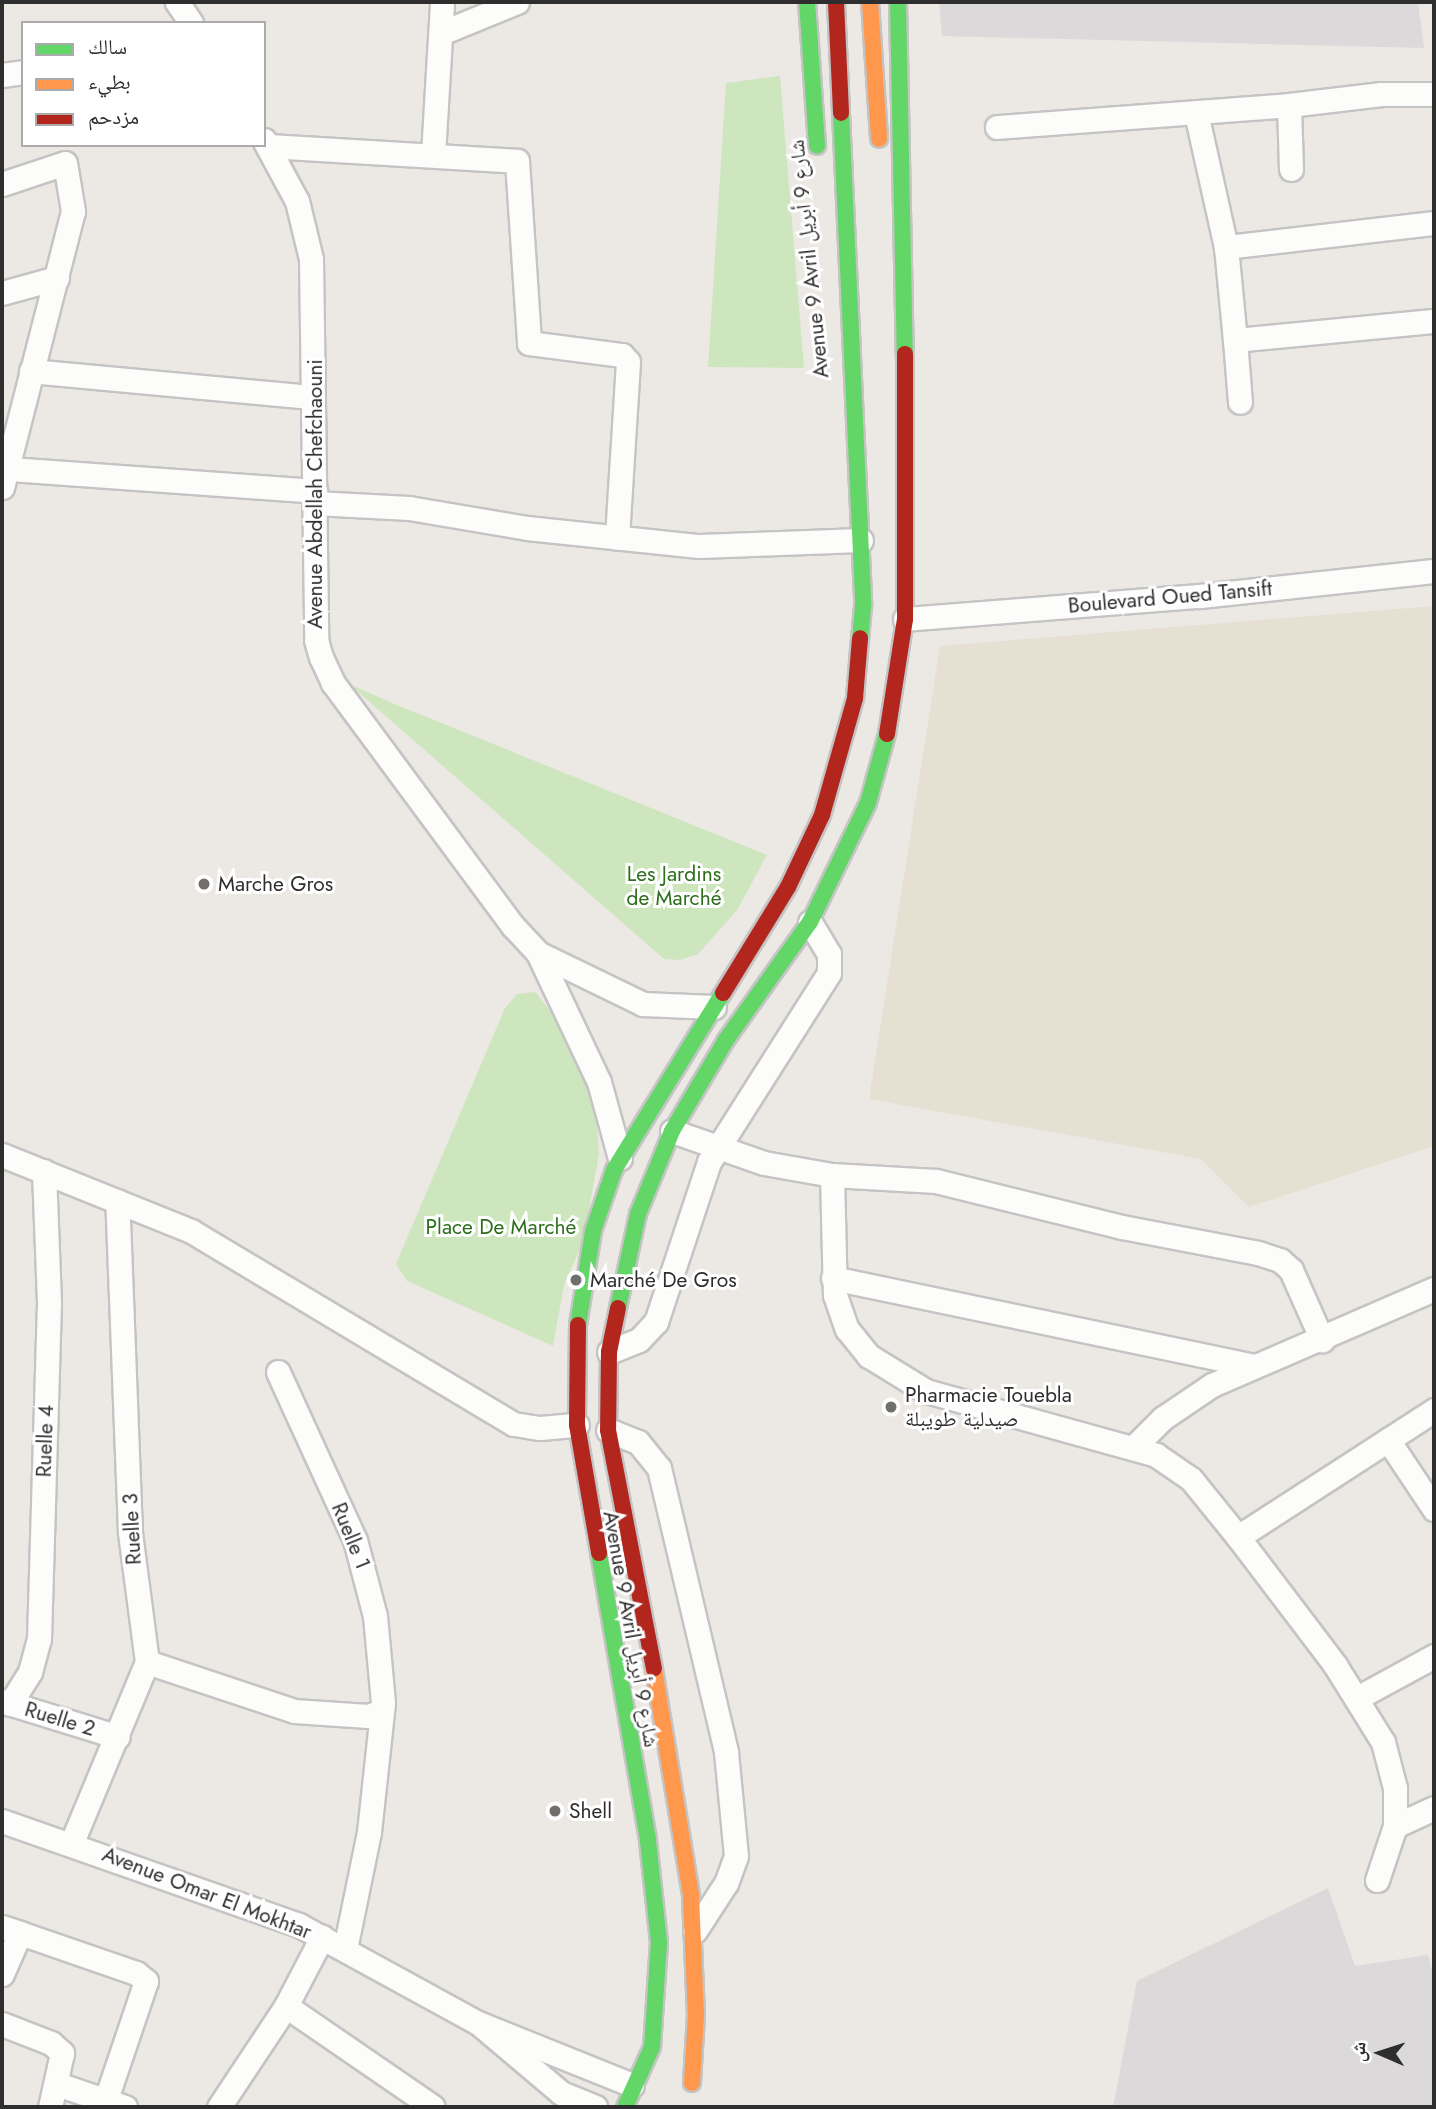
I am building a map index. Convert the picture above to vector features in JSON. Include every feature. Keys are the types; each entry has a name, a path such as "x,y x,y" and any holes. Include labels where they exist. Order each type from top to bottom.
{"highway":[{"name":"Avenue 9 Avril شارع 9 أبريل","path":"807,2 818,162"},
{"name":"Avenue 9 Avril شارع 9 أبريل","path":"625,2107 652,2047 656,2013 656,1897 577,1425 579,1319 593,1231 607,1187 620,1158 788,887 822,815 855,698 863,606 836,2"},
{"path":"870,2 880,160"},
{"path":"810,922 868,803 887,734 905,619 908,447 898,2"},
{"path":"884,201 908,447"},
{"name":"Avenue 9 Avril شارع 9 أبريل","path":"832,297 860,510"},
{"name":"Avenue 9 Avril شارع 9 أبريل","path":"635,2081 666,2070 695,2088 694,1932 671,1755 608,1430 609,1352 638,1214 673,1131 726,1040 810,922"}],"street":[{"path":"177,2 190,21"},
{"path":"433,155 442,2"},
{"path":"441,33 517,2"},
{"path":"2,75 21,72"},
{"path":"997,127 1196,114 1381,94 1434,94"},
{"path":"1289,105 1291,169"},
{"path":"1196,114 1226,247 1240,402"},
{"path":"266,143 517,161 529,343 626,357 617,538"},
{"name":"Avenue Abdellah Chefchaouni","path":"266,143 297,201 311,259 316,640 333,683 513,926 538,953 599,1082 620,1158"},
{"path":"2,184 65,163 73,211 28,380 6,478 315,497 617,538 698,546 861,540"},
{"path":"1226,247 1434,223"},
{"path":"2,293 57,278"},
{"path":"1236,340 1434,321"},
{"path":"2,396 28,380 313,397"},
{"name":"Boulevard Oued Tansift","path":"905,619 1200,596 1434,571"},
{"path":"609,1352 639,1340 656,1322 716,1150 829,973 829,954 810,922"},
{"name":"Avenue Abdellah Chefchaouni","path":"538,953 643,1004 714,1007"},
{"path":"673,1131 716,1150 832,1175 936,1181 1280,1260 1301,1288 1322,1339"},
{"path":"2,1155 191,1231 266,1273 514,1424 540,1428 577,1425"},
{"name":"Ruelle 4","path":"6,1702 30,1672 39,1639 49,1302 44,1171"},
{"path":"832,1175 833,1278 839,1310 857,1345 907,1383 972,1405 1135,1446 1178,1467 1238,1537 1357,1698 1383,1742 1395,1788 1395,1826 1377,1880"},
{"name":"Ruelle 3","path":"72,1842 118,1737 147,1661 130,1532 117,1201"},
{"path":"833,1278 1254,1366"},
{"path":"1135,1446 1187,1400 1254,1366 1434,1289"},
{"name":"Ruelle 1","path":"278,1372 355,1540 368,1579 382,1711 369,1832 345,1949"},
{"path":"1238,1537 1434,1410"},
{"path":"608,1430 638,1442 659,1468 726,1752 736,1856 726,1883 694,1932"},
{"path":"1388,1440 1434,1509"},
{"path":"1357,1698 1434,1656"},
{"path":"147,1661 294,1711 368,1716 382,1711"},
{"name":"Ruelle 2","path":"6,1702 118,1737"},
{"path":"1395,1826 1434,1808"},
{"name":"Avenue Omar El Mokhtar","path":"2,1821 72,1842 275,1915 345,1949 478,2023 635,2081"},
{"path":"2,1974 11,1930 136,1973 146,1981 116,2103 57,2084"},
{"path":"219,2107 286,2006 322,1937"},
{"path":"286,2006 433,2107"},
{"name":"Avenue Omar El Mokhtar","path":"478,2023 541,2078 594,2107"},
{"path":"2,2024 58,2047 63,2060 50,2107"}],"shaded area":[{"path":"939,2 1418,2 1424,48 942,36"},
{"path":"1434,606 1434,1146 1249,1207 1201,1159 869,1099 940,646"},
{"path":"1328,1888 1355,1966 1428,1955 1434,1979 1434,2107 1113,2107 1137,1981"}],"green space":[{"path":"780,76 804,368 708,367 726,83"},
{"name":"Les Jardins de Marché","path":"349,684 767,855 737,910 698,954 680,960 664,959"},
{"name":"Place De Marché","path":"535,992 579,1046 594,1077 599,1154 583,1242 564,1285 553,1346 407,1281 396,1264 505,1008 517,994"}],"traffic: fast":[{"path":"807,2 817,146"},
{"path":"898,2 905,354"},
{"path":"841,113 863,606 860,638"},
{"path":"618,1308 638,1214 672,1131 726,1040 810,922 868,803 887,734"},
{"path":"578,1325 593,1231 614,1170 723,993"},
{"path":"599,1553 648,1841 659,1942 652,2047 625,2107"}],"traffic: slow":[{"path":"870,2 879,139"},
{"path":"654,1669 691,1896 696,2015 692,2083"}],"traffic: jam":[{"path":"836,2 841,113"},
{"path":"887,734 905,619 905,354"},
{"path":"723,993 788,887 822,815 855,698 860,638"},
{"path":"618,1308 609,1352 608,1430 654,1669"},
{"path":"578,1325 577,1425 599,1553"}],"place":[{"name":"Marche Gros","path":"204,884"},
{"name":"Marché De Gros","path":"576,1280"},
{"name":"Pharmacie Touebla صيدلية طويبلة","path":"891,1407"},
{"name":"Shell","path":"555,1811"}]}
